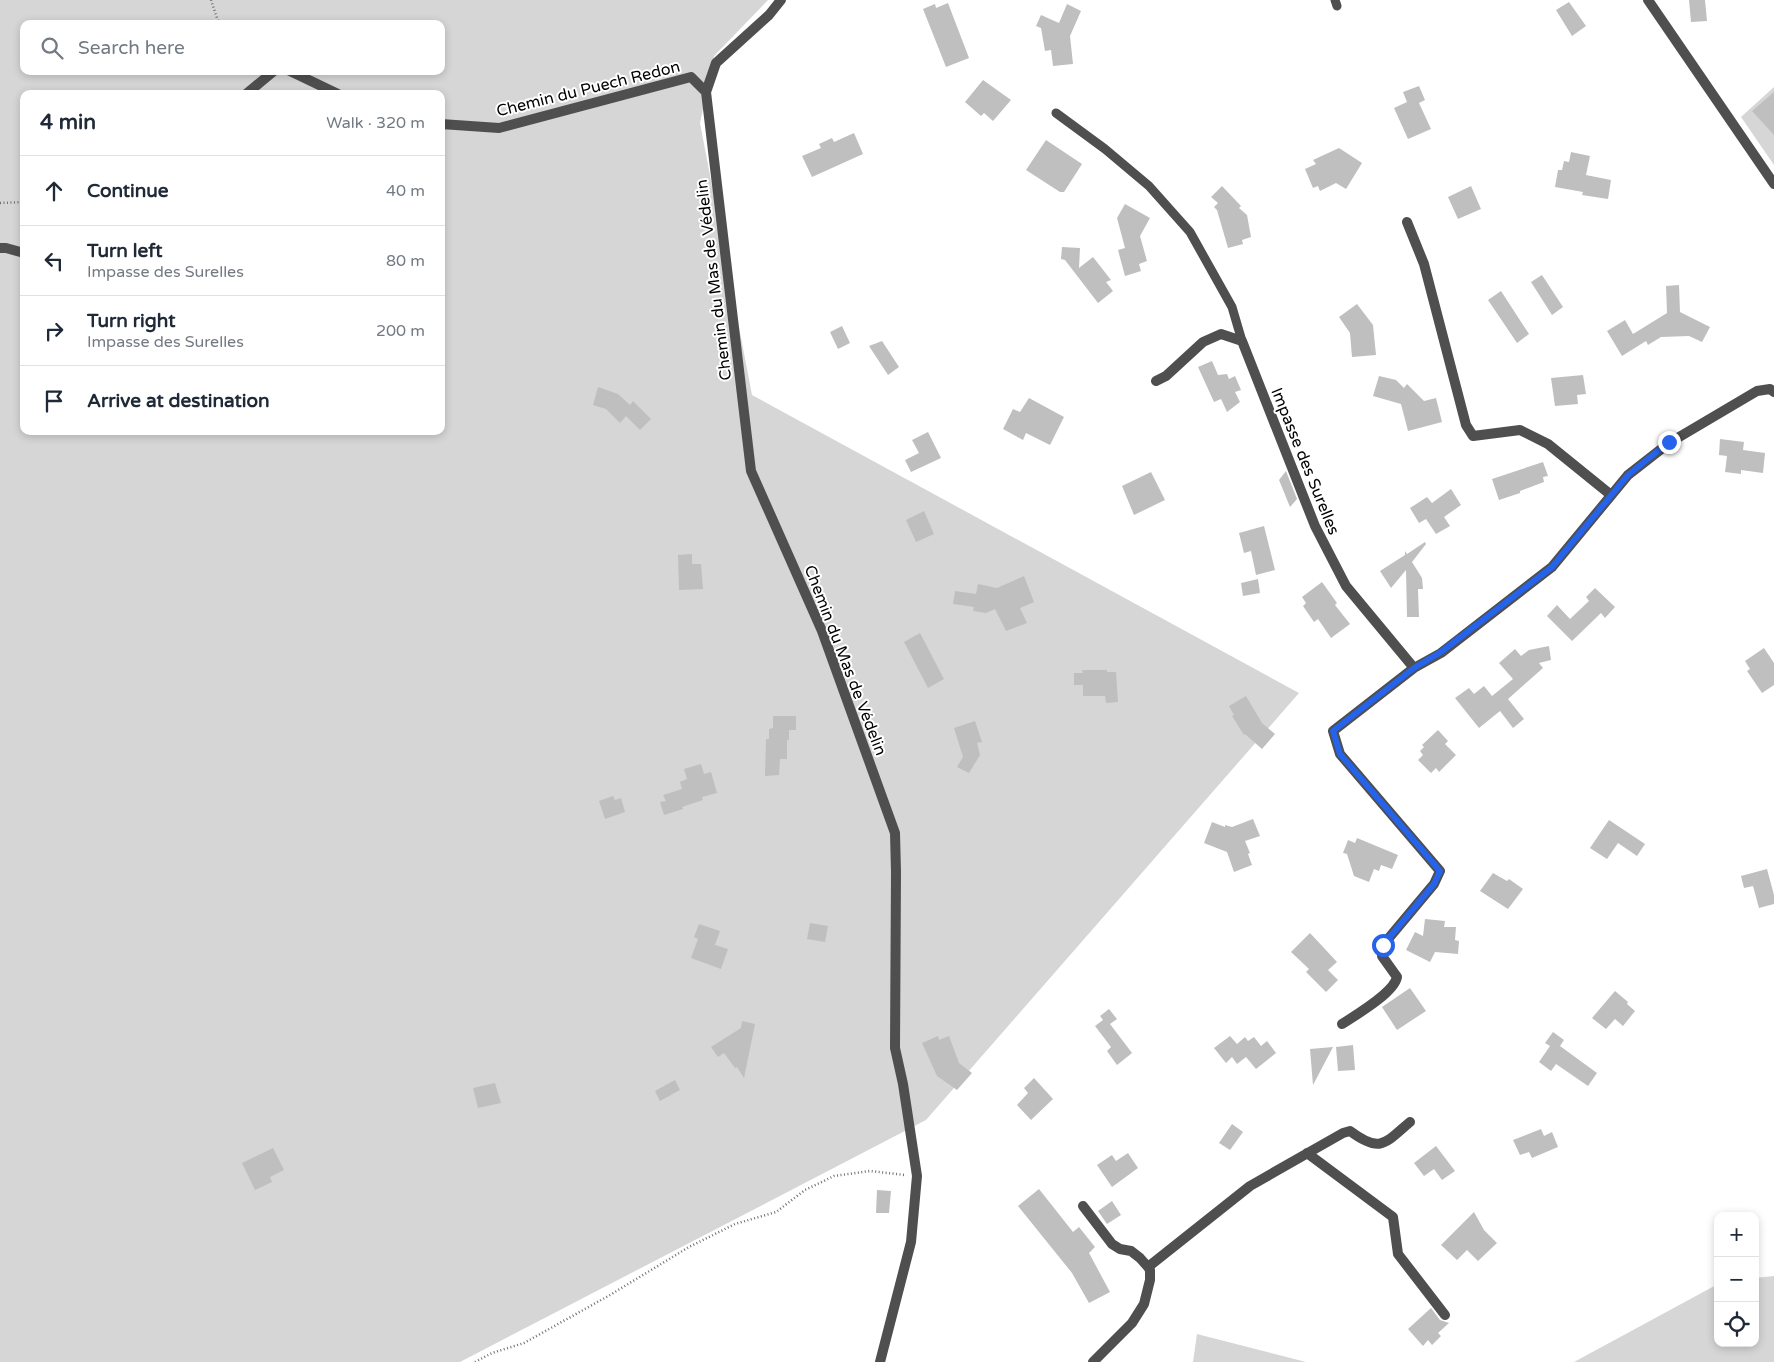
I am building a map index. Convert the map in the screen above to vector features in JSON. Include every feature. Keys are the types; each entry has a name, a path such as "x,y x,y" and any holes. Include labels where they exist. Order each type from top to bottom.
{"street":[{"name":"Chemin du Mas de Védelin","path":"781,0 769,14 716,63 706,92 751,471 822,632 895,832 895,1048 903,1084 917,1176 911,1242 880,1362"},
{"path":"1648,0 1774,184"},
{"path":"251,90 269,75"},
{"path":"298,75 330,90"},
{"name":"Chemin du Puech Redon","path":"445,124 499,128 690,77 706,92"},
{"path":"1407,222 1424,264 1466,424 1473,436 1520,430 1548,444 1611,495"},
{"path":"0,248 20,252"},
{"path":"1156,381 1166,376 1203,342 1221,334 1242,341"},
{"name":"Impasse des Surelles","path":"1242,341 1315,526 1346,586 1414,668"},
{"path":"1342,1024 1369,1006 1396,983 1397,977 1382,956 1383,945 1434,884 1440,871 1340,754 1333,731 1414,668 1441,652 1552,567 1628,475 1669,442 1757,391 1770,389 1774,392"},
{"path":"1148,1267 1250,1186 1343,1132 1350,1131 1362,1140 1374,1145 1384,1144 1410,1122"},
{"path":"1307,1153 1393,1217 1398,1254 1445,1315"},
{"path":"1083,1206 1112,1244 1120,1249 1131,1251 1150,1270 1150,1280 1144,1304 1132,1323 1093,1362"}],"lane":[{"path":"1056,113 1105,149 1149,186 1190,232 1232,307 1242,341"}],"path":[{"path":"211,0 217,20"},
{"path":"0,203 20,202"},
{"path":"474,1362 492,1353 524,1343 610,1295 689,1247 735,1224 776,1212 805,1190 834,1176 870,1171 917,1176"}],"shaded area":[{"path":"0,0 768,0 714,56 700,123 752,395 1299,693 926,1120 460,1362 0,1362"},
{"path":"1774,87 1774,165 1741,117"},
{"path":"1774,1276 1774,1362 1574,1362 1714,1286 1714,1347 1759,1347 1759,1278"},
{"path":"1197,1334 1306,1362 1193,1362"}],"building":[{"path":"1689,0 1705,0 1707,21 1691,22"},
{"path":"1569,2 1586,26 1572,36 1556,10"},
{"path":"948,3 969,58 946,67 923,9 935,4 936,8"},
{"path":"1067,4 1081,11 1070,36 1073,64 1053,66 1051,50 1045,51 1041,28 1036,26 1041,15 1059,23"},
{"path":"983,80 1011,100 993,121 984,113 981,116 965,102"},
{"path":"1419,86 1425,100 1419,103 1431,129 1408,139 1394,108 1407,102 1403,92"},
{"path":"1774,92 1774,135 1752,111"},
{"path":"854,133 863,154 812,177 802,156 821,148 819,144 832,138 834,142"},
{"path":"1046,140 1082,164 1064,192 1060,192 1026,170"},
{"path":"1339,148 1362,163 1346,189 1336,183 1320,191 1318,186 1313,188 1305,169 1316,164 1313,160"},
{"path":"1571,152 1590,156 1586,175 1611,180 1608,199 1582,195 1583,192 1555,187 1558,170 1562,170 1564,161 1569,162"},
{"path":"1222,186 1247,215 1251,237 1242,240 1243,244 1228,248 1217,210 1214,207 1218,203 1211,197"},
{"path":"1471,186 1481,209 1458,219 1448,197"},
{"path":"1125,204 1150,218 1140,236 1147,261 1139,264 1141,271 1125,276 1118,250 1125,248 1117,218"},
{"path":"1062,247 1080,248 1079,268 1093,257 1111,280 1106,282 1113,291 1098,303 1065,260 1061,259"},
{"path":"1542,275 1563,307 1552,315 1531,282"},
{"path":"1679,285 1680,312 1710,327 1702,342 1689,336 1661,337 1648,345 1646,341 1622,356 1607,331 1625,320 1633,334 1667,313 1666,286"},
{"path":"1501,291 1529,334 1517,343 1488,300"},
{"path":"1357,304 1373,325 1376,355 1352,357 1350,333 1339,317"},
{"path":"842,326 850,343 838,349 830,332"},
{"path":"882,341 899,367 888,375 869,346"},
{"path":"1212,361 1218,375 1227,374 1229,379 1235,376 1241,390 1235,392 1240,402 1227,412 1221,399 1214,402 1198,367"},
{"path":"1583,375 1586,394 1577,395 1578,404 1555,406 1551,378"},
{"path":"1379,376 1396,380 1404,388 1407,384 1424,401 1436,398 1442,422 1408,431 1401,404 1373,396"},
{"path":"598,387 618,394 630,405 633,401 651,419 640,430 626,416 620,423 606,409 593,405"},
{"path":"1029,398 1064,417 1050,445 1026,433 1023,440 1003,429 1013,409 1020,412"},
{"path":"928,432 941,458 911,472 905,460 919,453 912,440"},
{"path":"1720,439 1744,442 1743,450 1765,453 1763,473 1741,470 1741,474 1725,472 1727,456 1719,455"},
{"path":"1543,462 1548,476 1543,477 1544,482 1499,500 1492,479"},
{"path":"1286,471 1297,499 1290,507 1279,480"},
{"path":"1151,472 1165,500 1134,515 1122,486"},
{"path":"1451,489 1461,505 1444,517 1450,526 1436,534 1426,519 1419,523 1410,508 1427,497 1432,503"},
{"path":"924,511 934,534 916,542 906,520"},
{"path":"1264,526 1275,570 1256,575 1251,551 1244,553 1239,533"},
{"path":"1425,542 1426,544 1412,562 1422,578 1423,589 1418,589 1419,617 1407,617 1406,570 1391,588 1380,571 1405,555 1405,551 1407,554"},
{"path":"692,554 692,564 701,564 703,589 679,590 678,555"},
{"path":"1024,576 1034,602 1020,608 1027,623 1006,631 995,609 986,613 973,611 974,607 953,604 955,591 976,594 978,584 997,588"},
{"path":"1258,579 1260,593 1243,596 1241,583"},
{"path":"1322,582 1337,603 1335,605 1350,624 1331,638 1318,619 1314,622 1303,606 1306,603 1302,597"},
{"path":"1595,588 1615,607 1605,618 1601,613 1572,641 1547,616 1557,605 1570,619 1589,601 1586,597"},
{"path":"920,633 944,679 928,688 904,642"},
{"path":"1549,646 1551,660 1539,663 1543,668 1508,699 1524,719 1513,728 1500,711 1479,728 1455,698 1469,688 1474,694 1484,686 1492,696 1513,679 1499,663 1515,649 1521,656 1529,650"},
{"path":"1764,648 1774,663 1774,685 1762,693 1747,671 1750,669 1745,661"},
{"path":"1082,670 1116,672 1118,702 1106,703 1105,696 1083,696 1083,685 1074,685 1074,673 1083,673"},
{"path":"1246,696 1262,723 1275,734 1262,749 1244,735 1232,716 1234,715 1229,706"},
{"path":"773,716 796,716 796,730 789,730 787,759 780,759 779,775 765,776 766,739 769,739 769,729 773,728"},
{"path":"975,721 982,742 977,743 980,755 969,773 957,767 963,757 954,728"},
{"path":"1438,730 1448,741 1445,744 1456,755 1439,772 1436,768 1431,773 1418,760 1423,755 1420,751 1424,747 1422,745"},
{"path":"701,764 704,774 711,772 717,793 702,797 703,800 664,815 660,802 666,801 663,795 682,789 680,782 687,779 684,769"},
{"path":"613,796 615,800 621,798 625,812 605,819 599,801"},
{"path":"1253,819 1260,836 1245,841 1252,865 1234,872 1227,852 1204,843 1212,822 1225,827 1225,825 1232,827"},
{"path":"1609,820 1645,844 1637,856 1618,843 1607,859 1590,848"},
{"path":"1357,838 1398,855 1392,869 1381,865 1379,871 1374,869 1369,882 1354,876 1347,854 1343,853 1348,840 1355,843"},
{"path":"1767,869 1774,895 1774,904 1759,908 1753,886 1744,888 1741,876"},
{"path":"1493,873 1507,881 1509,879 1523,889 1508,909 1480,891"},
{"path":"1425,919 1445,921 1444,927 1456,927 1455,940 1459,941 1458,954 1435,952 1430,962 1406,950 1415,932 1423,936"},
{"path":"810,923 828,926 825,942 807,939"},
{"path":"699,924 720,931 715,945 728,949 721,969 691,958 698,939 694,937"},
{"path":"1310,933 1337,962 1328,970 1338,980 1326,992 1306,972 1309,969 1291,952"},
{"path":"1410,988 1426,1011 1397,1030 1382,1007"},
{"path":"1615,991 1635,1011 1623,1026 1615,1019 1606,1029 1592,1018"},
{"path":"1109,1009 1117,1019 1110,1024 1132,1053 1117,1065 1107,1051 1111,1047 1095,1026 1103,1020 1100,1016"},
{"path":"742,1021 755,1024 744,1078 724,1053 718,1057 711,1047 741,1028"},
{"path":"1553,1032 1564,1040 1560,1046 1597,1073 1588,1086 1556,1064 1551,1071 1539,1062 1550,1046 1545,1043"},
{"path":"938,1036 939,1040 949,1036 959,1063 972,1073 957,1090 937,1076 922,1043"},
{"path":"1230,1036 1237,1044 1245,1037 1248,1041 1254,1037 1261,1046 1267,1041 1276,1053 1256,1069 1246,1057 1237,1064 1232,1057 1226,1063 1214,1048"},
{"path":"1353,1045 1355,1070 1338,1071 1336,1047"},
{"path":"1333,1047 1313,1085 1310,1049"},
{"path":"1034,1078 1053,1099 1031,1120 1017,1105 1028,1093 1024,1088"},
{"path":"675,1080 680,1090 660,1101 655,1091"},
{"path":"495,1083 501,1103 478,1108 473,1088"},
{"path":"1232,1124 1243,1132 1230,1150 1219,1143"},
{"path":"1541,1129 1544,1136 1552,1132 1558,1147 1532,1158 1529,1152 1520,1155 1513,1140"},
{"path":"1436,1146 1455,1171 1442,1180 1434,1169 1424,1176 1414,1163"},
{"path":"273,1148 284,1170 270,1177 272,1182 255,1190 242,1163"},
{"path":"1128,1153 1138,1168 1112,1187 1097,1165 1112,1155 1116,1161"},
{"path":"1039,1189 1073,1232 1079,1227 1095,1247 1089,1253 1110,1292 1089,1303 1072,1273 1018,1206"},
{"path":"877,1190 891,1191 889,1213 876,1213"},
{"path":"1112,1201 1121,1215 1107,1224 1098,1211"},
{"path":"1474,1212 1484,1230 1497,1243 1478,1261 1467,1250 1457,1260 1441,1245"},
{"path":"1431,1308 1440,1320 1449,1323 1438,1333 1441,1336 1432,1345 1428,1340 1423,1346 1408,1329"}],"route":[{"path":"1383,945 1434,884 1440,871 1340,754 1333,731 1414,668 1441,652 1552,567 1628,475 1669,442"}]}
